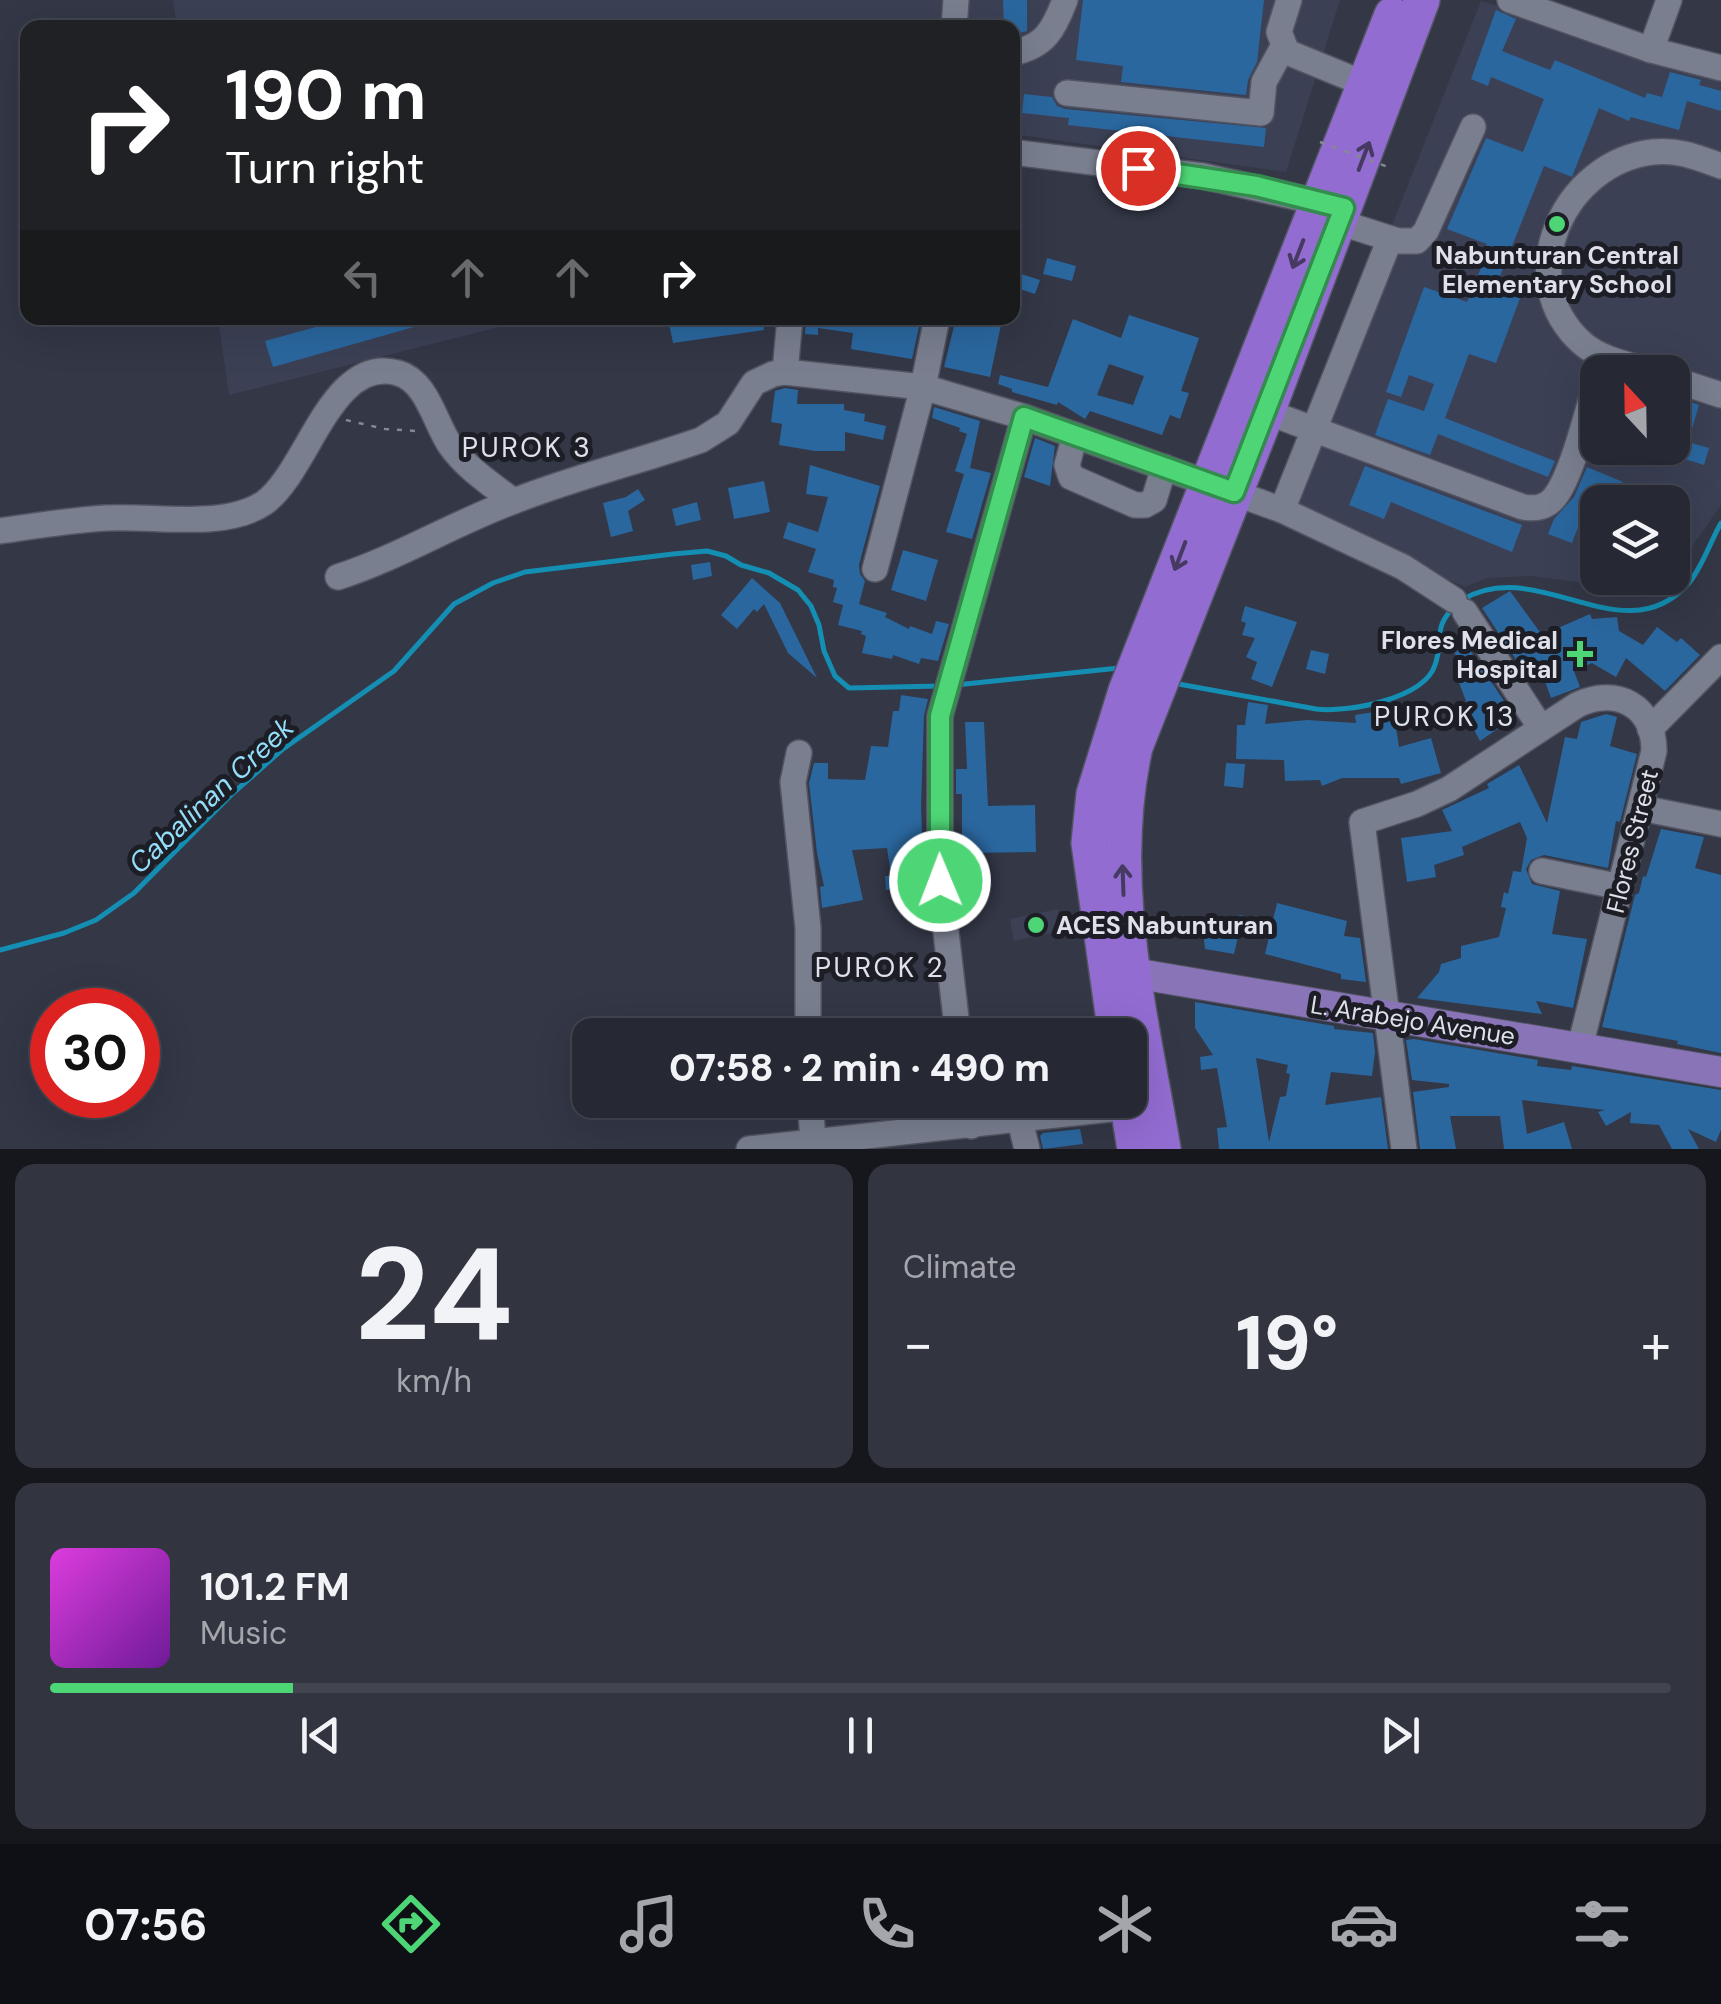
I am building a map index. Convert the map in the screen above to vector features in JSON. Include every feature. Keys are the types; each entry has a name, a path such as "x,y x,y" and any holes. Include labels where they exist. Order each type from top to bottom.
{"highway":[{"path":"1216,500 1267,412 1364,84 1398,0"},
{"path":"1163,1149 1089,843 1098,781 1165,633 1329,211 1422,0"},
{"path":"1117,1018 1119,975"},
{"path":"1130,1118 1135,1149"}],"main road":[{"name":"L. Arabejo Avenue","path":"1119,975 1721,1072"}],"street":[{"path":"1020,51 1044,42 1066,0"},
{"path":"1289,0 1279,32 1283,47 1292,56 1364,84"},
{"path":"1510,0 1651,50 1721,68"},
{"path":"1651,50 1669,0"},
{"path":"1067,93 1261,113 1264,82 1283,47"},
{"path":"1020,153 1203,176 1329,211 1410,244 1423,236 1473,127"},
{"path":"1591,355 1555,304 1549,282 1548,252 1560,214 1585,184 1636,155 1674,151 1721,166"},
{"path":"1282,510 1390,239"},
{"path":"785,372 789,325"},
{"path":"875,569 936,325"},
{"path":"0,531 110,518 236,516 267,500 282,486 303,457 325,414 352,383 375,372 402,374 417,385 441,432 460,458 513,501"},
{"path":"338,577 513,501 701,440 728,423 754,383 785,372 923,387 1024,417 1164,467 1216,500"},
{"path":"1690,385 1721,395"},
{"path":"1267,412 1523,507 1542,507 1556,497 1580,431"},
{"path":"956,1018 940,881 939,739 948,680 1024,417"},
{"path":"1075,435 1067,465 1073,478 1140,506 1157,495 1164,467"},
{"path":"1157,495 1282,510 1403,567 1459,606 1541,728"},
{"path":"1404,1149 1362,822 1449,789 1590,698 1613,695 1635,708 1650,728 1721,657"},
{"name":"Flores Street","path":"1580,1047 1642,808 1654,751 1650,728"},
{"path":"799,753 793,782 808,928 808,1018"},
{"path":"1642,808 1721,824"},
{"path":"1542,871 1621,887"},
{"path":"811,1118 813,1140"},
{"path":"750,1149 940,1118"},
{"path":"1001,1118 1039,1118"},
{"path":"1020,1121 1027,1149"}],"path":[{"path":"1320,142 1388,167"},
{"path":"325,414 385,429 441,432"}],"shaded area":[{"path":"173,0 1340,0 1286,172 1020,135 1020,20 176,20"},
{"name":"Nabunturan Central Elementary School","path":"1481,1 1721,75 1721,505 1690,550 1690,485 1580,485 1580,582 1532,576 1487,578 1465,587 1281,504"},
{"path":"219,325 507,325 229,395"},
{"name":"ACES Nabunturan","path":"1058,909 1062,931 1014,941 1010,919"}],"building":[{"path":"1003,0 1027,0 1027,31 1020,33 1020,20 1004,20"},
{"path":"1083,0 1264,0 1257,62 1246,95 1121,82 1123,66 1076,60"},
{"path":"1496,10 1516,19 1502,51 1550,70 1555,60 1645,98 1647,93 1662,97 1670,72 1701,80 1699,85 1721,91 1721,111 1687,101 1679,130 1631,117 1629,121 1599,108 1572,177 1544,166 1498,281 1523,290 1496,363 1469,354 1445,418 1555,461 1548,477 1438,434 1430,455 1375,435 1388,399 1424,411 1434,384 1409,375 1401,397 1386,392 1424,287 1467,302 1485,258 1482,257 1487,244 1447,229 1486,138 1523,152 1544,99 1491,77 1488,86 1471,79"},
{"path":"1024,94 1052,97 1057,106 1065,109 1266,128 1264,147 1068,125 1069,118 1022,113"},
{"path":"1047,258 1076,266 1072,281 1043,274"},
{"path":"1021,274 1040,280 1035,294 1020,289"},
{"path":"1129,315 1199,338 1181,391 1189,393 1180,419 1170,415 1162,435 1090,411 1085,419 1058,402 1057,405 1012,392 998,384 1000,375 1048,387 1073,319 1121,338","holes":["1109,364 1144,376 1133,405 1097,395"]},
{"path":"323,325 421,325 273,367 265,341"},
{"path":"669,325 763,325 764,330 673,343"},
{"path":"806,325 919,325 912,359 851,349 853,333 818,328 818,335 805,334"},
{"path":"954,325 1001,325 990,377 944,367"},
{"path":"798,390 797,404 844,404 844,410 865,414 864,421 886,426 883,440 845,432 845,451 779,445 782,424 771,422 775,391"},
{"path":"1690,402 1699,405 1690,435"},
{"path":"934,407 980,421 970,468 991,473 972,539 946,532 964,474 955,471 967,434 932,418"},
{"path":"1035,438 1055,446 1050,486 1024,477"},
{"path":"1690,443 1709,448 1704,465 1690,461"},
{"path":"810,465 880,486 859,565 865,581 859,604 887,613 885,617 909,629 910,626 932,634 936,621 949,624 938,661 921,658 919,664 893,655 892,659 862,653 866,636 862,631 838,625 843,605 833,602 837,588 833,587 834,580 808,572 816,549 783,538 788,522 818,532 828,497 806,494"},
{"path":"1365,466 1522,525 1512,552 1391,502 1384,519 1349,505"},
{"path":"1587,467 1623,482 1580,485 1580,523 1572,543 1548,534 1554,519 1574,497"},
{"path":"764,481 770,512 734,519 728,488"},
{"path":"638,489 645,500 628,511 633,531 611,537 603,503"},
{"path":"697,502 701,520 676,526 672,509"},
{"path":"903,550 938,560 926,601 891,590"},
{"path":"710,562 712,576 693,580 691,565"},
{"path":"752,578 780,603 817,678 788,653 764,604 757,612 754,609 737,629 721,615"},
{"path":"1510,591 1542,635 1590,614 1592,619 1617,617 1619,631 1643,645 1657,627 1677,642 1681,638 1700,655 1665,691 1626,658 1616,677 1592,663 1574,671 1580,687 1551,698 1542,673 1530,681 1482,608"},
{"path":"1245,606 1297,622 1272,687 1251,679 1257,662 1246,657 1255,638 1242,635"},
{"path":"1464,641 1506,704 1490,712 1499,728 1480,741 1466,715 1470,712 1458,680 1471,675 1452,650"},
{"path":"1311,650 1329,654 1325,674 1306,669"},
{"path":"901,695 928,699 921,807 924,887 886,890 885,876 891,876 887,848 852,850 863,900 822,908 820,887 824,886 809,783 814,763 828,763 828,779 865,780 871,746 888,747 893,711 899,711"},
{"path":"1248,702 1268,705 1265,724 1307,720 1356,723 1355,715 1393,709 1399,747 1431,738 1441,773 1401,784 1399,778 1342,778 1322,786 1320,780 1285,781 1284,760 1236,759 1237,725 1245,725"},
{"path":"1606,714 1617,717 1610,746 1637,754 1620,822 1616,821 1608,868 1544,855 1531,860 1526,869 1532,884 1560,891 1552,934 1587,939 1573,1008 1536,1001 1542,1014 1417,998 1441,964 1461,958 1461,946 1499,937 1506,908 1501,907 1504,892 1508,894 1513,871 1521,872 1527,838 1520,822 1462,847 1464,855 1434,865 1436,877 1407,882 1401,838 1452,831 1442,810 1489,788 1487,784 1519,765 1547,823 1565,737 1577,739 1581,722"},
{"path":"965,722 984,722 988,806 1035,805 1036,852 962,853 962,794 956,794 956,769 967,769"},
{"path":"1226,763 1245,764 1243,788 1224,786"},
{"path":"1661,829 1704,837 1695,868 1721,875 1721,1053 1602,1027 1635,895 1643,876 1646,877"},
{"path":"1277,903 1347,921 1344,936 1360,938 1366,982 1341,979 1341,974 1265,954"},
{"path":"1243,915 1234,954 1205,949 1202,923"},
{"path":"1195,1002 1373,1033 1372,1076 1331,1072 1325,1105 1381,1097 1388,1149 1219,1149 1217,1128 1227,1127 1217,1068 1201,1070 1200,1057 1213,1055 1195,1028","holes":["1256,1058 1288,1065 1286,1096 1280,1097 1269,1142"]},
{"path":"1406,1040 1538,1060 1537,1066 1571,1070 1572,1066 1721,1090 1721,1130 1716,1142 1688,1129 1699,1149 1672,1149 1659,1125 1630,1123 1631,1112 1606,1126 1598,1112 1605,1110 1522,1100 1527,1134 1564,1122 1572,1149 1504,1149 1500,1116 1450,1116 1456,1149 1420,1149 1413,1092 1449,1084 1412,1080"},
{"path":"1080,1129 1083,1144 1043,1149 1043,1133"}],"waterway":[{"name":"Cabalinan Creek","path":"1462,600 1491,589 1520,588 1608,609 1636,610 1663,603 1693,578 1721,523"},
{"name":"Cabalinan Creek","path":"0,950 96,920 134,893 231,795 283,749 394,671 454,604 493,583 525,572 707,551 726,556 798,590 811,606 835,676 849,688 940,686"},
{"name":"Cabalinan Creek","path":"1173,683 1316,709 1346,709 1383,701 1401,695 1428,677 1435,665 1443,622 1454,607"},
{"name":"Cabalinan Creek","path":"956,685 1119,668"}],"place":[{"name":"Nabunturan Central Elementary School","path":"1557,224"},
{"name":"Flores Medical Hospital","path":"1580,654"},
{"name":"ACES Nabunturan","path":"1036,925"}],"district":[{"name":"PUROK 3","path":"527,447"},
{"name":"PUROK 13","path":"1445,716"},
{"name":"PUROK 2","path":"880,967"}],"route":[{"path":"940,881 940,716 1024,417 1234,492 1344,208 1256,186 1138,168"}]}
